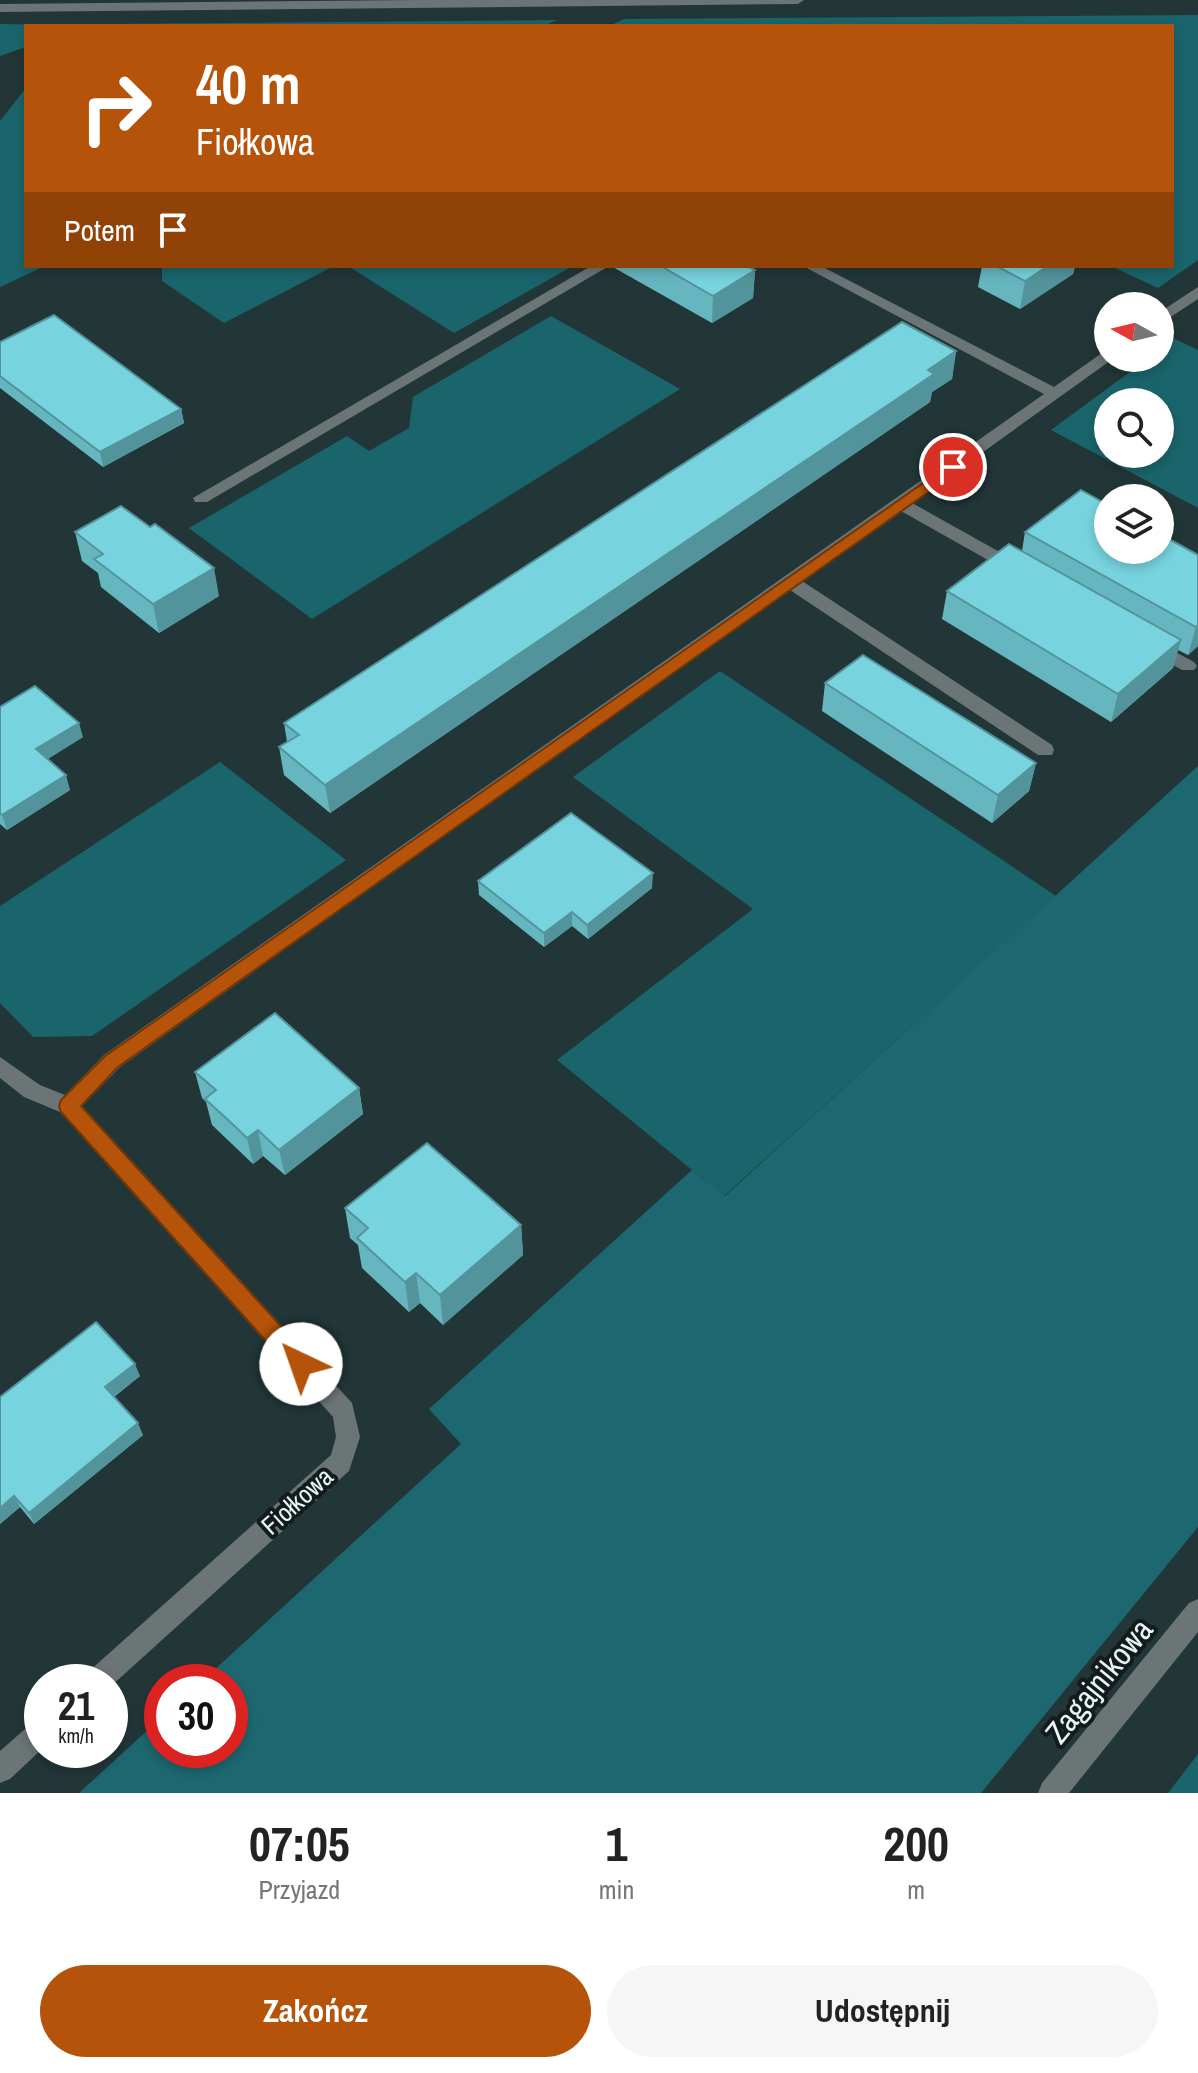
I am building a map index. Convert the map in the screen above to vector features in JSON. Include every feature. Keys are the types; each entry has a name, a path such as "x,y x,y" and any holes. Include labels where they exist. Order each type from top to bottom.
{"street":[{"path":"0,8 798,0"},
{"path":"201,498 599,268"},
{"path":"814,268 1056,394"},
{"path":"1174,309 1198,292"},
{"path":"0,1066 32,1091 68,1106 112,1061 1094,366"},
{"path":"901,504 1038,581"},
{"path":"791,582 1045,750"},
{"path":"1133,635 1188,666"},
{"name":"Fiołkowa","path":"68,1106 343,1411 350,1429 348,1447 340,1463 116,1664"},
{"name":"Zagajnikowa","path":"1052,1793 1198,1612"},
{"path":"0,1769 24,1747"}],"shaded area":[{"path":"1198,15 1198,260 1158,288 1115,268 1174,268 1174,24 613,24 624,19"},
{"path":"557,20 548,24 99,24"},
{"path":"0,24 24,24 24,48 0,56"},
{"path":"24,91 24,268 41,268 0,287 0,121"},
{"path":"162,268 330,268 224,323 162,281"},
{"path":"351,268 569,268 454,333"},
{"path":"551,316 680,389 312,619 189,528 347,436 369,451 409,428 413,397"},
{"path":"1175,339 1198,350 1198,508 1174,495 1174,484 1153,484 1123,468 1174,468 1174,388 1108,388 1130,372 1174,372"},
{"path":"1094,398 1094,453 1051,430"},
{"path":"720,671 1056,896 724,1196 557,1060 753,909 573,777"},
{"path":"220,762 346,860 92,1036 33,1037 0,1003 0,906"},
{"path":"1198,766 1198,1527 981,1793 79,1793 106,1768 128,1768 128,1748 144,1733 144,1768 248,1768 248,1664 221,1664 461,1444 429,1409 692,1170 725,1196"},
{"path":"1198,1754 1198,1793 1168,1793"}],"building":[{"path":"664,268 755,270 713,296"},
{"path":"1000,268 1045,268 1025,281"},
{"path":"54,315 181,409 100,452 0,376 0,342"},
{"path":"902,322 956,351 928,370 934,374 325,785 279,747 299,735 284,723"},
{"path":"1081,490 1094,497 1094,564 1174,564 1174,542 1198,555 1198,625 1196,627 1025,532"},
{"path":"121,506 150,527 155,524 214,568 153,604 94,559 103,554 75,532"},
{"path":"1009,544 1181,640 1118,694 947,591"},
{"path":"863,655 1036,763 998,795 825,683"},
{"path":"35,686 79,723 36,749 66,775 2,815 0,707"},
{"path":"571,813 653,873 587,925 572,912 544,933 478,881"},
{"path":"275,1013 359,1088 279,1150 258,1130 247,1138 205,1099 216,1090 195,1072"},
{"path":"427,1143 521,1225 440,1295 416,1273 405,1282 357,1238 368,1228 345,1208"},
{"path":"96,1322 135,1364 105,1387 138,1423 29,1513 14,1496 0,1508 0,1397"}],"route":[{"path":"301,1364 68,1106 112,1061 953,467"}]}
